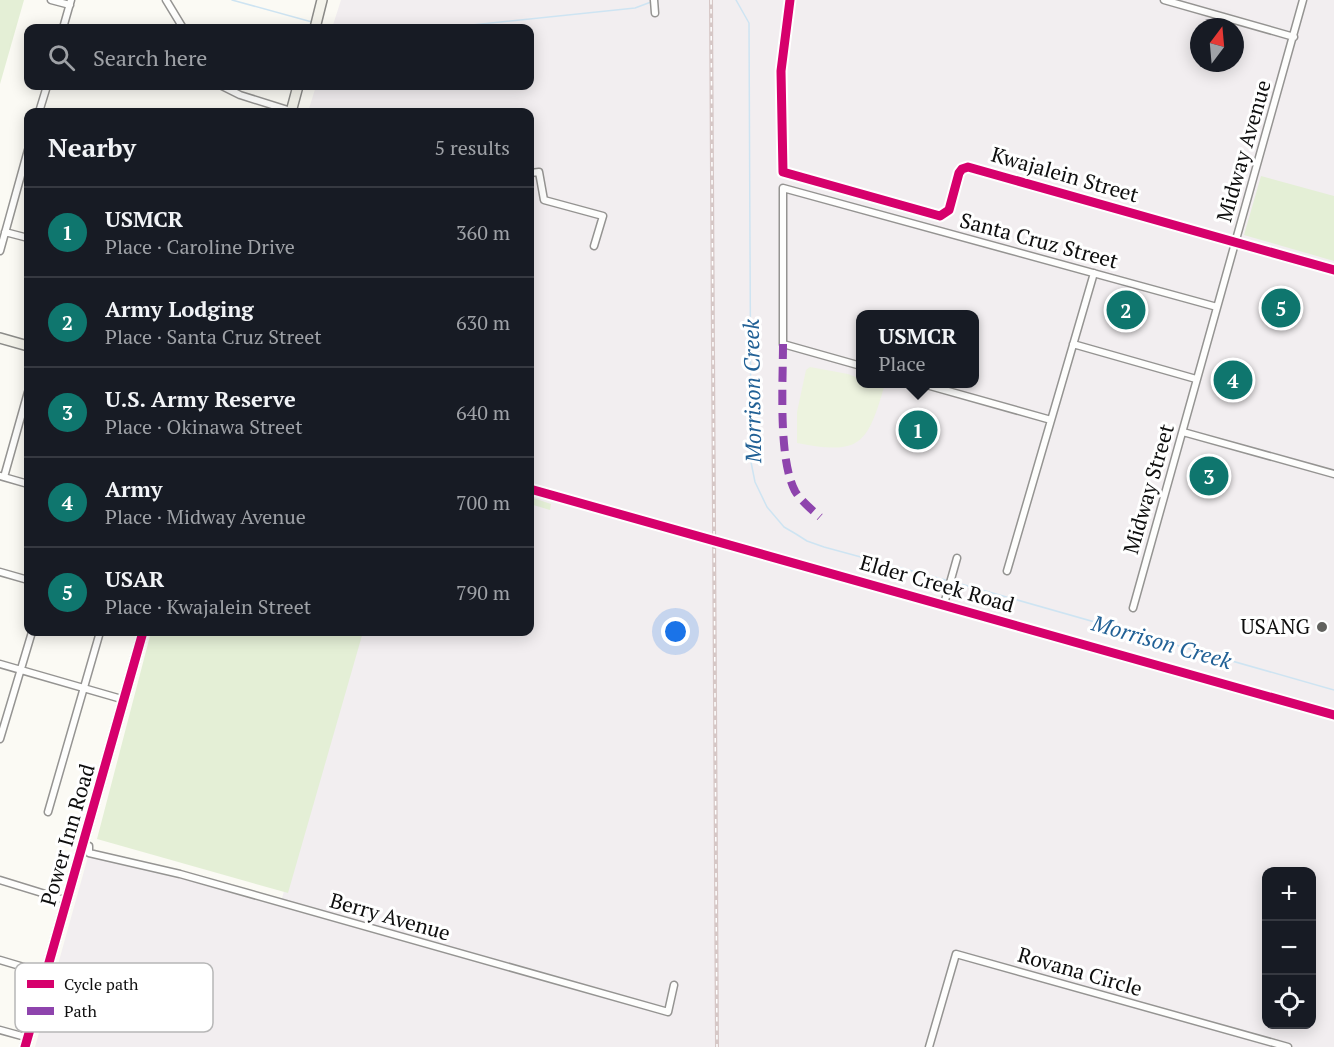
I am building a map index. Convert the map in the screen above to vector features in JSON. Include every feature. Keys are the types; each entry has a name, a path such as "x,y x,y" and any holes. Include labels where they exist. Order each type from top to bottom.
{"main road":[{"path":"316,24 322,0"},
{"path":"292,108 297,90"},
{"path":"0,338 24,345"},
{"name":"Power Inn Road","path":"50,963 142,636"}],"street":[{"path":"51,0 70,3 64,24"},
{"path":"166,0 181,24"},
{"path":"654,0 655,13"},
{"name":"Kwajalein Street","path":"790,0 782,71 783,172 940,216 949,210 959,173 968,167 1334,270"},
{"path":"1164,0 1294,37"},
{"name":"Midway Avenue","path":"1196,379 1304,0"},
{"path":"40,108 46,90"},
{"path":"230,90 279,108"},
{"path":"0,251 24,165"},
{"path":"534,173 539,172 544,200 603,216 594,246"},
{"name":"Santa Cruz Street","path":"856,365 783,344 783,188 1217,307"},
{"path":"6,232 24,237"},
{"path":"1007,571 1094,273"},
{"path":"1073,344 1196,379"},
{"name":"Midway Street","path":"1132,608 1196,379"},
{"path":"937,388 1052,420"},
{"path":"24,405 2,477 24,483"},
{"path":"1183,432 1334,474"},
{"name":"Elder Creek Road","path":"534,490 1334,715"},
{"path":"944,604 957,558"},
{"path":"0,572 24,579"},
{"path":"0,739 31,636"},
{"path":"48,812 99,636"},
{"path":"0,664 124,700"},
{"name":"Berry Avenue","path":"84,844 89,846 89,854 180,874 668,1012 674,985"},
{"path":"0,880 68,901"},
{"name":"Rovana Circle","path":"929,1047 956,954 1288,1047"},
{"path":"0,960 15,964"},
{"path":"0,1030 27,1042"}],"shaded area":[{"path":"341,0 1334,0 1334,1047 35,1047 39,1032 213,1032 213,963 58,963 89,853 280,905 358,636 534,636 534,108 309,108 315,90 534,90 534,24 333,24"}],"green space":[{"path":"0,0 24,0 0,84"},
{"path":"1261,176 1334,196 1334,261 1244,235"},
{"path":"810,367 848,374 856,377 856,388 884,388 872,422 857,442 834,448 797,443 797,412 806,370"},
{"path":"534,498 551,504 550,510 534,505"},
{"path":"150,636 362,636 288,893 97,839"}],"waterway":[{"name":"Morrison Creek","path":"232,0 312,22"},
{"name":"Morrison Creek","path":"736,0 749,23 751,462 755,482 767,507 784,527 807,541 949,581"},
{"name":"Morrison Creek","path":"481,24 635,8 651,2"},
{"name":"Morrison Creek","path":"954,582 1334,690"}],"railway":[{"path":"711,0 717,1047"}],"marked path":[{"path":"783,344 783,420 786,460 797,495 820,517"}],"cycle path":[{"path":"790,0 781,71 783,172 940,216 949,210 959,173 968,167 1334,270"},
{"path":"534,490 1334,715"},
{"path":"49,963 142,636"},
{"path":"25,1047 29,1032"}],"place":[{"name":"USAR","path":"1281,308"},
{"name":"Army Lodging","path":"1126,310"},
{"name":"Army","path":"1233,380"},
{"name":"USMCR","path":"918,430"},
{"name":"U.S. Army Reserve","path":"1209,476"},
{"name":"USANG","path":"1322,627"}]}
